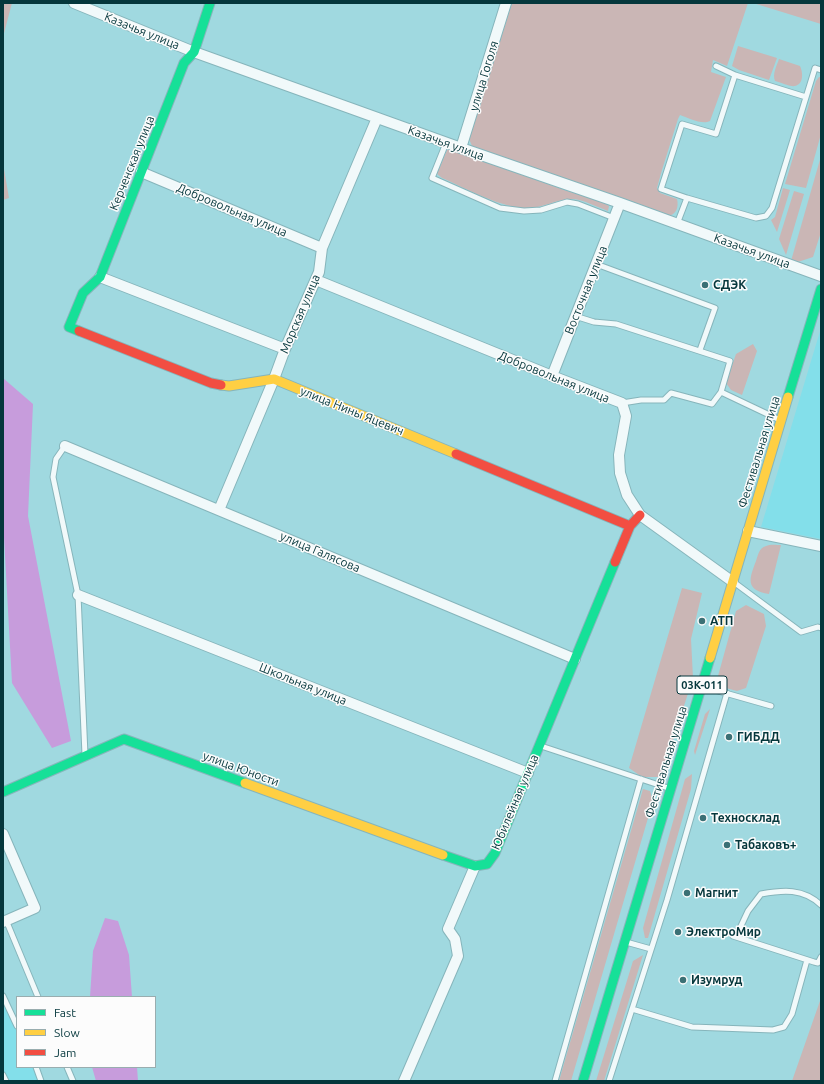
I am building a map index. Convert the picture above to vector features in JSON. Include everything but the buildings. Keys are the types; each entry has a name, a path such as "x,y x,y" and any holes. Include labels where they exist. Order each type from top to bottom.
{"street":[{"name":"Казачья улица","path":"74,3 194,52 821,276"},
{"name":"Керченская улица","path":"210,3 194,52 184,63 100,277 83,293 69,327 211,383 229,386 274,379"},
{"name":"улица Гоголя","path":"461,148 506,3"},
{"name":"Морская улица","path":"219,510 274,379 285,349 316,280 319,272 322,248 377,118"},
{"name":"Добровольная улица","path":"141,172 322,248"},
{"name":"Восточная улица","path":"552,376 620,203"},
{"path":"100,277 285,349"},
{"name":"Добровольная улица","path":"316,280 622,403 626,416 619,455 620,473 628,495 640,514 733,582"},
{"name":"Фестивальная улица","path":"583,1081 821,290"},
{"name":"улица Нины Яцевич","path":"274,379 630,526"},
{"name":"улица Галясова","path":"65,446 575,659"},
{"name":"Юбилейная улица","path":"475,866 487,864 495,853 630,526 640,514"},
{"path":"748,531 821,546"},
{"name":"Школьная улица","path":"78,595 528,773"},
{"name":"улица Юности","path":"3,792 124,739 475,866"},
{"path":"3,834 35,908 4,921"},
{"path":"404,1081 458,956 455,939 448,929 475,866"}],"lane":[{"path":"716,66 735,75 806,97"},
{"path":"735,75 716,134 682,124 661,189 756,218 766,216 772,208 815,68 821,70"},
{"path":"446,143 432,178 500,208 524,211 541,210 567,202 578,204 614,218"},
{"path":"677,224 687,198"},
{"path":"596,264 715,308 700,350"},
{"path":"576,316 594,322 616,324 700,350 730,361 722,392 712,404 671,393 664,400 642,400 622,403"},
{"path":"722,392 781,420"},
{"path":"65,446 56,459 52,477 78,595 86,756"},
{"path":"733,582 801,632 818,627 821,628"},
{"path":"702,686 771,706"},
{"path":"609,1081 667,900 727,694"},
{"path":"539,746 671,789"},
{"path":"555,1081 640,779"},
{"path":"821,904 801,893 782,890 761,894 748,911 740,928 733,936 818,963 821,957"},
{"path":"4,921 38,996"},
{"path":"625,941 651,949"},
{"path":"632,1009 692,1027 772,1030 784,1027 792,1014 807,960"},
{"path":"3,996 16,1024"},
{"path":"36,1068 41,1081"},
{"path":"67,1068 73,1081"},
{"path":"3,1074 6,1081"}],"shaded area":[{"path":"3,3 12,3 3,37"},
{"path":"512,3 748,3 727,66 713,60 711,72 726,77 710,121 699,122 680,115 678,119 657,188 660,193 677,199 677,208 673,214 668,216 472,146 469,139"},
{"path":"753,3 821,3 821,24"},
{"path":"738,46 777,58 769,80 739,70 732,66"},
{"path":"779,59 800,66 802,78 798,85 790,86 775,81 774,73"},
{"path":"819,77 821,77 821,134 806,188 785,184 816,81"},
{"path":"453,149 564,190 599,200 609,206 608,211 577,199 567,199 542,206 522,208 502,204 471,192 437,174 447,150"},
{"path":"821,156 821,232 813,257 795,263 791,261"},
{"path":"3,163 9,198 3,200"},
{"path":"783,188 790,190 777,232 771,220 775,217"},
{"path":"794,191 804,194 786,255 779,239"},
{"path":"821,328 821,539 761,527"},
{"path":"753,344 757,351 742,395 731,390 726,383 736,354"},
{"path":"3,378 33,404 28,516 71,741 52,748 12,683 3,519"},
{"path":"768,545 781,545 769,594 756,590 752,587 751,578 759,552 762,548"},
{"path":"682,588 702,593 691,639 693,678 661,777 642,777 629,768"},
{"path":"746,605 764,614 766,626 746,688 737,691 722,687 718,676 736,611"},
{"path":"710,709 695,755 694,751 705,714"},
{"path":"692,774 691,789 648,938 645,938 643,928 685,779"},
{"path":"643,789 650,791 653,801 571,1081 559,1081"},
{"path":"105,918 118,921 129,955 132,996 90,996 93,951"},
{"path":"643,955 604,1081 596,1081 633,961"},
{"path":"3,996 16,1026 16,1068 35,1068 41,1081 3,1081"},
{"path":"821,998 821,1081 792,1081"},
{"path":"92,1068 137,1068 138,1081 96,1081"}],"traffic: fast":[{"path":"79,331 69,327 83,293 100,277 184,63 194,52 210,3"},
{"path":"788,397 821,289"},
{"path":"443,855 475,866 487,864 495,853 615,562"},
{"path":"583,1081 710,658"},
{"path":"3,792 124,739 245,783"}],"traffic: slow":[{"path":"221,385 229,386 274,379 456,454"},
{"path":"710,658 788,397"},
{"path":"245,783 443,855"}],"traffic: jam":[{"path":"79,331 211,383 221,385"},
{"path":"456,454 630,526"},
{"path":"615,562 630,526 640,515"}],"place":[{"name":"СДЭК","path":"705,285"},
{"name":"АТП","path":"702,621"},
{"name":"ГИБДД","path":"729,737"},
{"name":"Техносклад","path":"703,818"},
{"name":"Табаковъ+","path":"727,845"},
{"name":"Магнит","path":"687,893"},
{"name":"ЭлектроМир","path":"678,932"},
{"name":"Изумруд","path":"683,980"}]}
